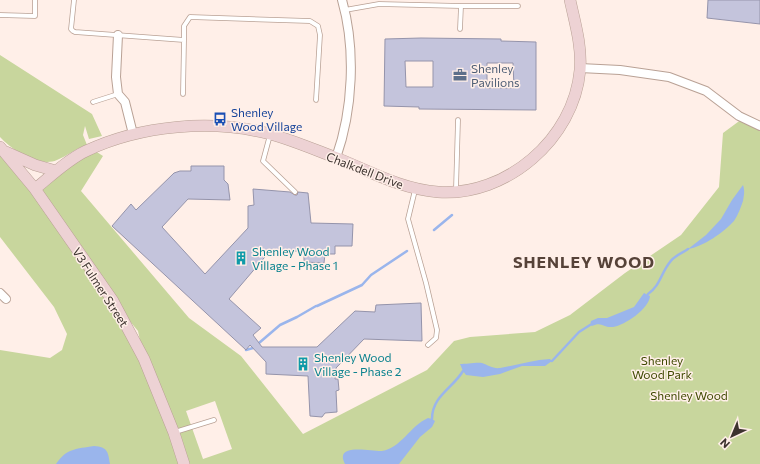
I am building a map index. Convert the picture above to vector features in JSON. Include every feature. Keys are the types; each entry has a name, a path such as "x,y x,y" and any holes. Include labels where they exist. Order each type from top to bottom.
{"street":[{"path":"336,158 342,140 346,120 351,56 345,10 342,0"},
{"name":"Chalkdell Drive","path":"35,189 56,171 86,151 133,134 195,126 245,129 270,134 336,158 381,178 415,189 439,192 456,192 501,179 523,166 540,153 557,131 569,110 578,85 580,68 578,33 570,0"},
{"path":"118,35 116,77 118,94 125,102 133,134"},
{"path":"580,68 620,70 669,77 706,91 739,116 760,126"},
{"path":"1,149 35,165 56,171"},
{"name":"V3 Fulmer Street","path":"1,149 35,189 113,301 144,359 174,433 184,464"}],"lane":[{"path":"0,15 35,16 35,0"},
{"path":"74,0 72,31 184,40"},
{"path":"345,10 380,4 518,6"},
{"path":"460,29 461,6"},
{"path":"183,94 184,26 190,17 310,21 318,26 320,36 316,100"},
{"path":"93,102 118,94"},
{"path":"456,192 458,120"},
{"path":"270,134 263,161 295,192"},
{"path":"415,189 408,219 426,283 437,330 436,338 428,345"},
{"path":"174,433 214,420"}],"green space":[{"path":"0,55 92,114 102,136 89,139 85,126 83,135 87,145 50,162 34,160 11,147 0,137"},
{"name":"Shenley Wood Park","path":"742,119 760,128 760,464 184,464 144,359 138,331 114,302 167,424 179,464 0,464 0,350 50,358 62,350 67,334 54,307 0,237 0,148 35,189 92,149 103,156 81,191 189,318 241,356 303,434 427,370 454,341 470,337 535,332 570,315 625,273 681,235 719,187 723,133","holes":["215,401 232,449 203,459 186,411"]}],"water":[{"path":"743,185 743,201 734,221 725,230 713,238 694,248 688,249 706,235 721,219"},
{"path":"644,293 650,296 649,301 636,316 630,320 613,327 607,327 600,324 590,325 591,321 598,318 607,318 634,307"},
{"path":"550,359 552,361 545,366 522,366 500,374 483,377 466,375 460,364 482,363 497,368"},
{"path":"428,418 435,421 432,427 420,437 399,464 345,464 343,457 349,450 382,451 389,449 395,446 416,426"},
{"path":"94,446 105,449 109,456 110,464 56,464 64,455 72,450"}],"building":[{"path":"708,0 760,0 760,24 707,18"},
{"name":"Shenley Pavilions","path":"385,39 501,39 501,41 536,42 536,110 419,109 419,107 384,106","holes":["405,61 433,61 433,87 406,87","487,63 513,63 514,88 487,88"]},
{"name":"Shenley Wood Village - Phase 1","path":"191,166 224,166 224,180 228,184 230,200 188,199 162,227 205,274 248,228 248,206 254,205 253,189 290,192 295,195 297,195 298,192 308,193 311,223 353,224 352,246 335,246 335,254 325,254 324,263 304,262 304,251 270,251 229,299 261,328 253,335 262,347 317,347 355,311 375,312 376,305 421,303 422,341 364,339 336,368 335,379 338,379 339,390 336,391 337,412 325,413 322,417 310,416 308,376 266,374 266,362 250,345 246,350 112,226 131,204 136,210 174,173 180,171 191,171"}],"waterway":[{"path":"434,230 452,215"},
{"path":"648,294 658,283 672,260 688,249"},
{"path":"317,306 362,285 371,275 407,251"},
{"path":"259,343 280,325 316,306"},
{"path":"552,361 579,332 590,325"},
{"path":"246,350 253,348"},
{"path":"432,419 435,404 463,371"}],"place":[{"name":"Shenley Pavilions","path":"460,75"},
{"name":"Shenley Wood Village","path":"220,119"},
{"name":"Shenley Wood Village - Phase 1","path":"241,258"},
{"name":"Shenley Wood Village - Phase 2","path":"303,364"}],"district":[{"name":"SHENLEY WOOD","path":"584,261"}],"park label":[{"name":"Shenley Wood","path":"689,395"}]}
